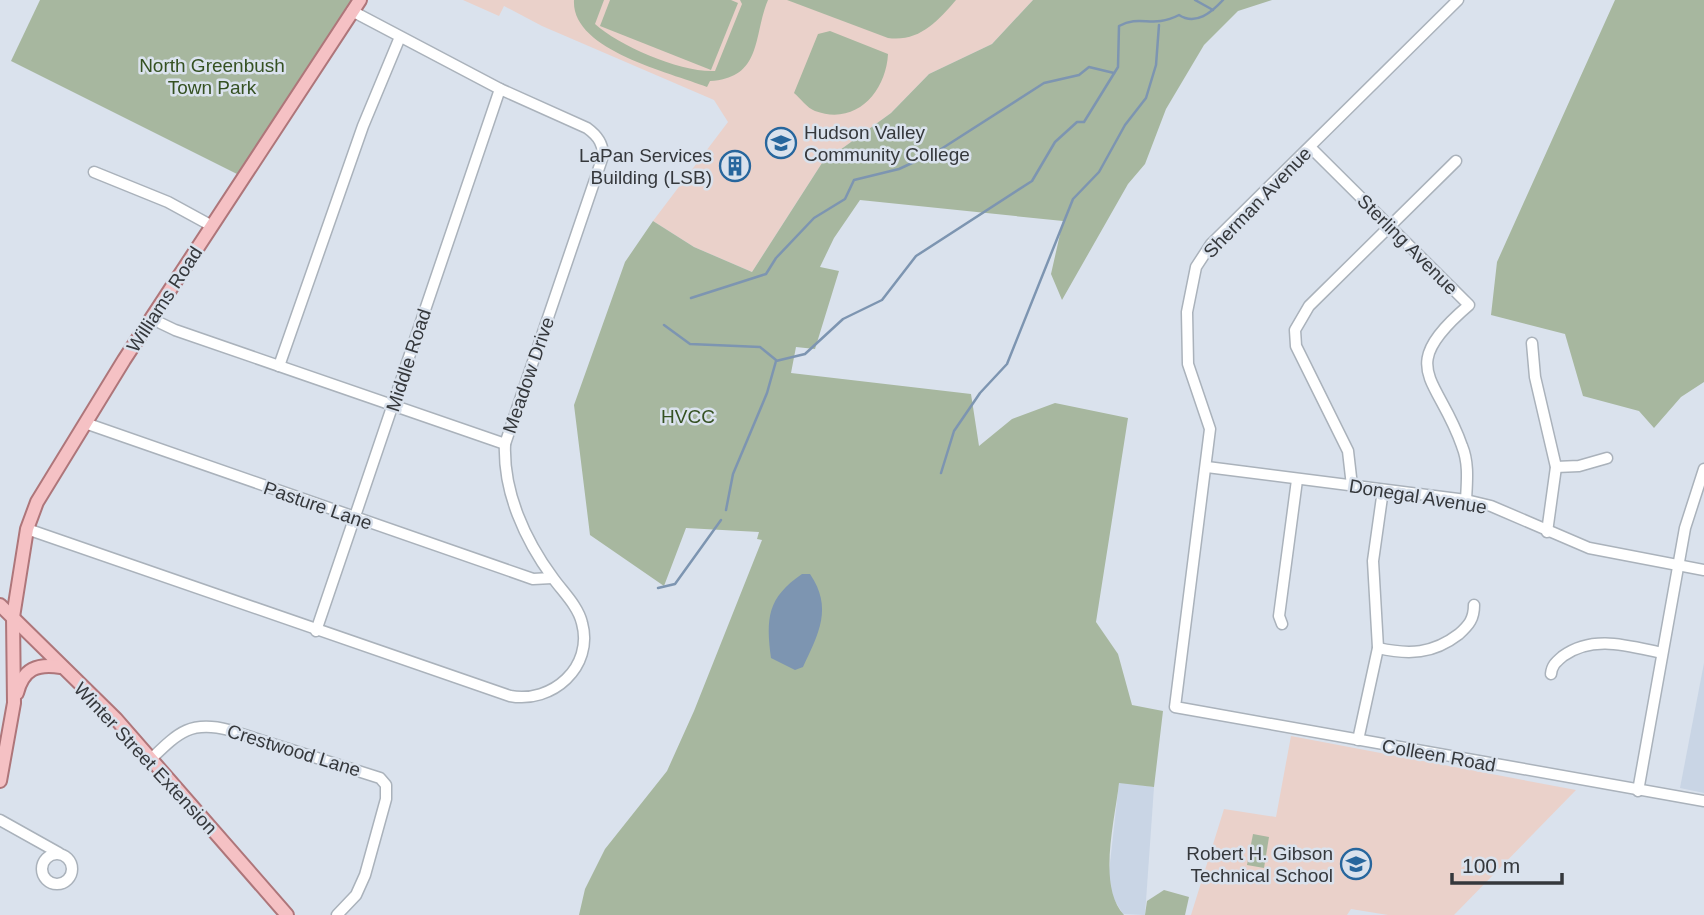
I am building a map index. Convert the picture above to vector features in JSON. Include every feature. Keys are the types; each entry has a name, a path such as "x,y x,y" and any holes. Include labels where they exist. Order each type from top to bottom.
{"main road":[{"name":"Williams Road","path":"14,703 13,617 27,529 49,478 356,6"},
{"name":"Winter Street Extension","path":"0,605 116,719 288,915"},
{"path":"0,781 20,681 26,672 41,664 61,667"}],"street":[{"name":"Sherman Avenue","path":"1175,707 1207,467 1209,416 1193,381 1187,349 1187,312 1196,267 1211,244 1458,0"},
{"name":"Meadow Drive","path":"27,529 510,696 530,697 549,691 569,678 580,662 583,626 580,616 532,546 508,488 505,444 603,152 599,138 587,128 500,89 400,37 356,6"},
{"path":"279,366 363,126 400,37"},
{"name":"Middle Road","path":"316,631 500,89"},
{"name":"Sterling Avenue","path":"1310,147 1469,305 1437,336 1428,353 1426,366 1433,391 1464,451 1468,471 1466,500"},
{"path":"1353,486 1348,451 1296,346 1295,330 1309,306 1456,161"},
{"path":"93,172 168,202 212,226"},
{"path":"152,319 505,444"},
{"path":"1532,343 1535,377 1556,467 1547,532"},
{"name":"Pasture Lane","path":"85,423 533,579 552,578"},
{"path":"1556,467 1579,466 1607,458"},
{"name":"Donegal Avenue","path":"1207,467 1466,500 1491,506 1589,548 1704,570"},
{"path":"1638,791 1685,528 1704,469"},
{"path":"1282,624 1279,616 1297,480"},
{"path":"1358,740 1378,648 1373,561 1383,490"},
{"path":"1378,648 1410,653 1438,648 1468,626 1474,605"},
{"path":"1551,674 1554,664 1566,654 1599,643 1662,653"},
{"name":"Colleen Road","path":"1175,707 1704,801"},
{"name":"Crestwood Lane","path":"151,759 183,730 208,727 229,730 380,778 387,790 365,876 356,895 337,915"},
{"path":"0,820 59,853"}],"shaded area":[{"name":"Hudson Valley Community College","path":"463,0 1033,0 992,44 929,74 891,113 822,163 752,272 694,247 653,221 728,122 714,100 542,26 504,6 499,16"},
{"path":"1704,663 1704,793 1680,788"},
{"name":"Robert H. Gibson Technical School","path":"1291,736 1576,790 1454,915 1388,915 1351,909 1347,915 1191,915 1224,809 1276,817"},
{"path":"1119,782 1154,787 1145,915 1123,914 1112,896 1109,872"}],"green space":[{"name":"North Greenbush Town Park","path":"40,0 352,0 239,175 11,61"},
{"path":"574,0 604,0 595,24 619,41 669,63 715,71 742,4 740,0 768,0 748,63 727,78 710,81 707,87 647,66 605,46 588,33 577,17"},
{"path":"610,0 731,0 738,3 711,70 600,26"},
{"path":"787,0 956,0 942,16 918,34 888,38"},
{"name":"HVCC","path":"1033,0 1272,0 1238,11 1204,45 1166,109 1145,164 1128,184 1062,300 1051,274 1063,221 860,200 834,238 820,267 839,271 815,349 796,347 791,373 971,394 979,446 1012,419 1055,403 1128,418 1096,622 1118,654 1132,705 1163,711 1154,787 1119,783 1109,870 1116,903 1124,915 579,915 585,889 605,849 667,771 694,711 762,540 757,539 759,532 686,528 664,586 590,535 574,405 625,262 653,221 694,247 752,272 822,163 891,113 929,74 992,44"},
{"path":"1615,0 1704,0 1704,382 1681,397 1654,428 1639,411 1583,396 1565,334 1491,315 1497,262"},
{"path":"830,31 888,54 882,81 875,93 856,110 843,114 815,111 794,93 818,34"},
{"path":"1253,834 1269,837 1264,868 1247,865"},
{"path":"1164,890 1189,897 1185,915 1145,915 1147,901"}],"water":[{"path":"802,574 810,574 817,586 822,609 818,632 809,655 803,667 795,670 771,658 769,620 775,601 790,583"}],"waterway":[{"path":"1195,0 1213,10"},
{"path":"726,510 733,474 767,393 776,361 805,354 843,319 882,300 916,256 1032,181 1055,142 1077,122 1084,122 1118,67 1119,26 1134,21 1161,21 1179,15 1197,18 1209,13 1223,0"},
{"path":"941,473 954,431 980,393 1007,364 1073,199 1099,172 1125,125 1146,98 1156,65 1159,25"},
{"path":"691,298 766,274 776,258 814,218 845,199 854,180 899,169 938,151 1044,83 1079,75 1089,67 1114,73"},
{"path":"664,325 690,344 760,347 776,360"},
{"path":"658,588 675,584 721,520"}],"place":[{"name":"Hudson Valley Community College","path":"781,143"},
{"name":"LaPan Services Building (LSB)","path":"735,166"},
{"name":"Robert H. Gibson Technical School","path":"1356,864"}]}
